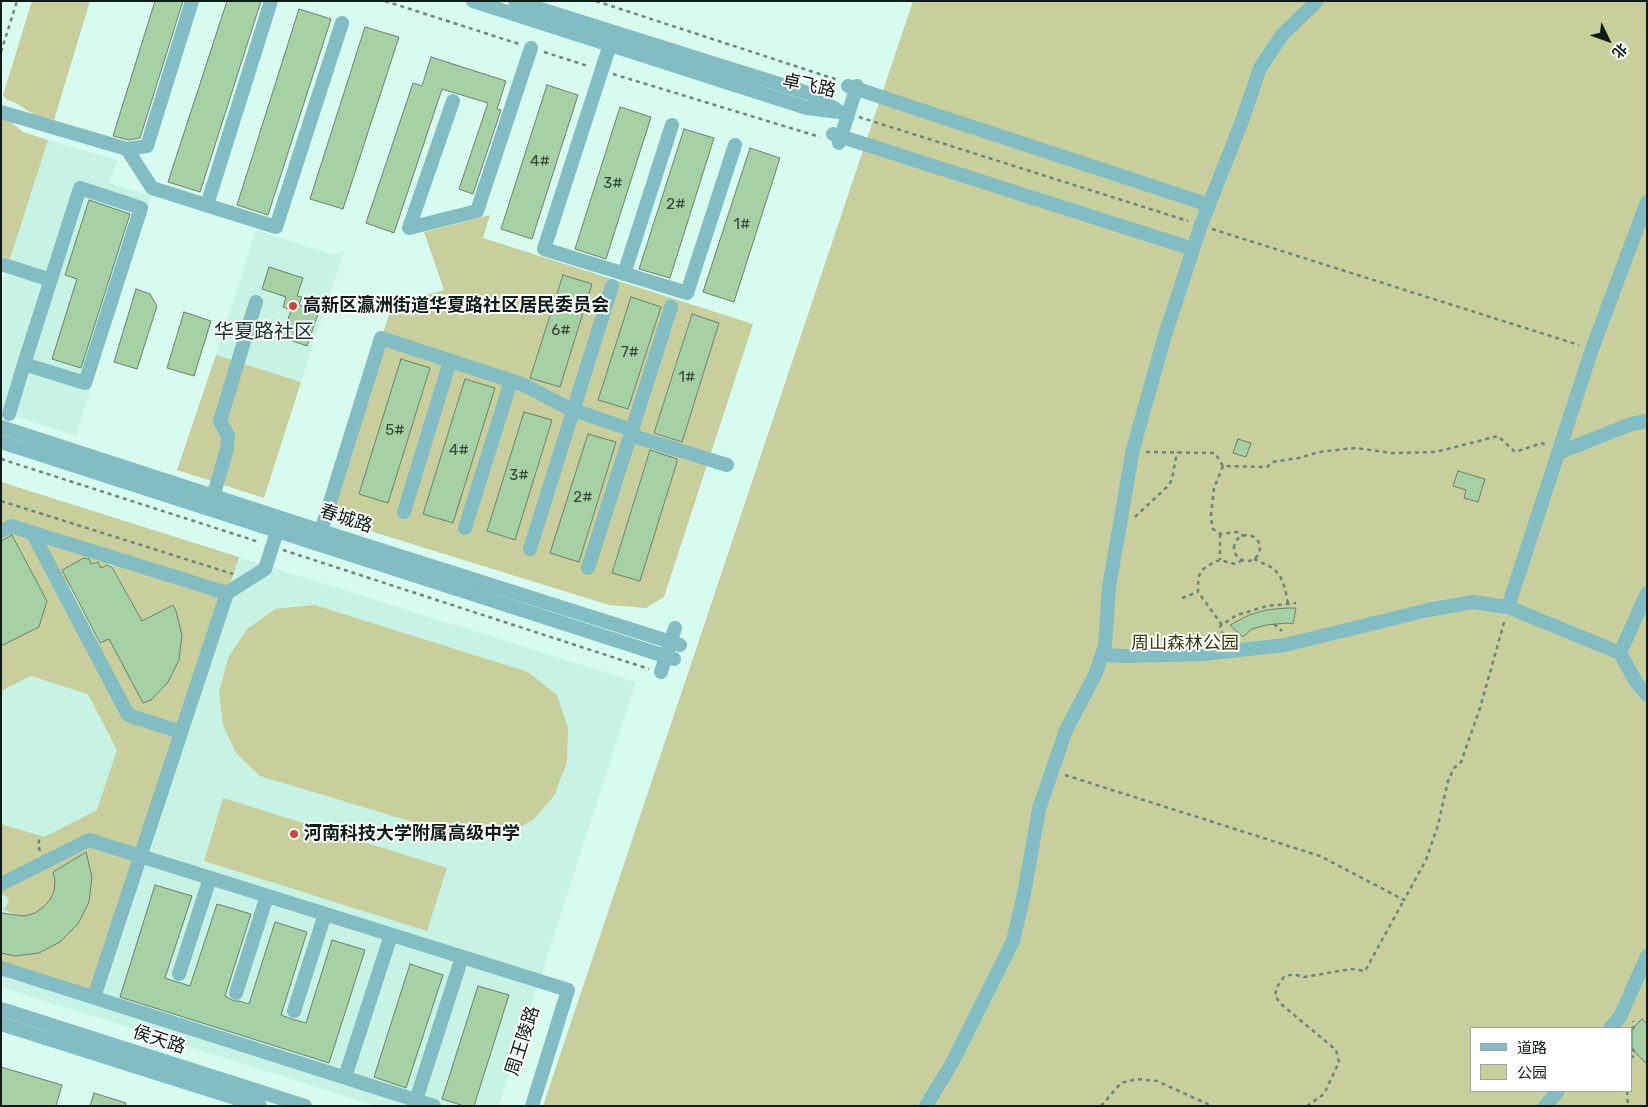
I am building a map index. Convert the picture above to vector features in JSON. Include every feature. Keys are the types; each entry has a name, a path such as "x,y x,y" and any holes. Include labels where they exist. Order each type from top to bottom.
{"street":[{"path":"140,168 192,1"},
{"path":"207,205 271,1"},
{"name":"卓飞路","path":"473,1 612,39"},
{"name":"卓飞路","path":"515,1 612,39 807,108 844,113"},
{"path":"926,1106 952,1063 1013,941 1024,894 1039,809 1066,730 1096,673 1105,645 1109,587 1133,452 1165,335 1201,225 1242,121 1260,68 1282,35 1317,1"},
{"path":"127,149 152,188 276,227 342,23"},
{"path":"612,39 544,249 687,294 735,145"},
{"path":"453,101 410,228 477,211 531,48"},
{"path":"1193,249 836,138 852,86 1209,205"},
{"path":"1,112 127,149 147,146"},
{"path":"624,274 672,125"},
{"path":"9,414 24,364 80,188 141,208 85,383 24,364"},
{"path":"1508,606 1592,349 1647,202"},
{"path":"1,264 50,284"},
{"path":"1,274 50,284"},
{"path":"530,549 612,286"},
{"path":"209,509 227,449 228,436 220,422 256,302"},
{"path":"588,568 671,307"},
{"path":"321,531 381,338 524,385 573,410 631,433 727,465"},
{"path":"404,512 450,361"},
{"path":"465,528 511,381"},
{"path":"1558,453 1632,424 1647,421"},
{"name":"春城路","path":"1,427 214,496 279,525 670,658 677,636 321,531 279,525 209,509 1,442"},
{"path":"94,997 227,593 265,568 279,525"},
{"path":"1,531 11,526 227,593"},
{"path":"32,532 128,715 181,732"},
{"path":"1620,652 1647,593"},
{"path":"1102,655 1203,654 1286,645 1428,610 1472,602 1508,606 1620,652 1636,682 1647,695"},
{"path":"665,674 670,658"},
{"path":"1,884 89,840 564,989"},
{"path":"179,974 210,878"},
{"path":"236,993 267,896"},
{"path":"294,1011 325,914"},
{"path":"345,1077 391,935"},
{"path":"1611,1027 1620,1017 1647,956"},
{"path":"416,1100 462,957"},
{"path":"1,968 434,1106"},
{"name":"周王陵路","path":"522,1106 564,989"},
{"name":"周王陵路","path":"532,1106 564,989"},
{"name":"侯天路","path":"1,1009 305,1106"},
{"name":"侯天路","path":"1,1024 260,1106"},
{"path":"1545,1106 1557,1092"}],"path":[{"path":"1,52 17,1"},
{"path":"596,1 852,86"},
{"path":"844,113 1592,349"},
{"path":"1223,466 1267,467 1272,462 1299,458 1319,452 1355,448 1393,453 1436,452 1498,436 1515,452 1542,443 1558,453"},
{"path":"1133,452 1215,453 1223,466"},
{"path":"1118,533 1170,485 1177,452"},
{"path":"1,459 665,674"},
{"path":"1223,466 1214,488 1211,515 1213,529 1220,534 1237,532 1243,536 1251,536 1259,544 1259,552 1254,559"},
{"path":"1,501 249,579"},
{"path":"1220,534 1220,560"},
{"path":"1243,536 1236,541 1234,549 1237,557 1243,560"},
{"path":"1227,651 1227,635 1222,632 1220,626 1222,625 1198,592 1202,570 1208,565 1220,560 1235,564 1243,560 1254,559 1273,568 1280,576 1285,588 1288,604"},
{"path":"1182,598 1198,592"},
{"path":"1222,625 1245,612 1267,606 1296,603"},
{"path":"1307,1106 1324,1094 1339,1062 1336,1050 1281,1004 1275,996 1277,987 1284,977 1292,974 1304,978 1351,969 1365,971 1426,860 1438,825 1448,781 1454,768 1461,762 1480,708 1508,606"},
{"path":"1052,771 1320,856 1404,900"},
{"path":"1101,1106 1121,1083 1137,1079 1157,1081 1212,1106"},
{"path":"1628,1092 1628,1106"}],"shaded area":[{"path":"48,140 118,160 109,183 151,196 76,436 1,412 1,287"},
{"path":"256,230 332,254 344,252 301,382 216,355"},
{"name":"河南科技大学附属高级中学","path":"1,482 636,682 499,1106 376,1106 1,987"}],"green space":[{"path":"32,1 90,1 54,120 36,116 16,103 7,100 3,95"},
{"name":"周山森林公园","path":"913,1 1647,1 1647,1106 543,1106"},
{"path":"1,119 11,122 23,132 48,140 10,259 1,256"},
{"path":"490,215 483,238 753,324 664,597 646,608 609,605 325,517 392,305 444,290 424,232","holes":["563,275 592,284 560,387 530,377","632,298 661,307 628,409 599,400","691,315 719,323 682,442 654,433","401,360 430,369 388,503 359,494","465,379 494,388 452,523 423,514","524,412 552,421 514,540 487,531","588,434 616,443 579,561 551,553","649,453 677,462 639,581 612,572"]},
{"path":"216,355 301,382 264,498 177,470"},
{"path":"1,482 239,557 94,997 1,967 1,953 39,953 60,942 78,924 89,902 92,877 86,853 53,872 55,881 54,891 50,900 35,913 24,916 4,910 9,901 5,895 1,896 1,824 44,837 97,810 117,750 88,694 31,676 1,691 1,646 39,627 47,601 13,535 1,541","holes":["87,557 91,564 97,561 101,568 111,563 142,621 172,605 176,611 182,635 179,660 168,682 151,700 144,703 109,639 99,644 62,570"]},
{"path":"315,605 528,672 557,695 568,728 567,762 554,796 533,820 505,835 473,840 260,776 236,753 223,725 219,693 228,658 247,629 275,609"},
{"path":"223,798 447,868 427,931 204,861"}],"building":[{"path":"155,1 183,1 140,138 128,140 113,136"},
{"path":"227,1 261,1 200,192 168,182"},
{"path":"299,9 331,19 268,215 237,205"},
{"path":"365,27 399,37 343,209 310,199"},
{"path":"431,57 506,81 497,109 501,110 473,194 459,189 488,103 442,89 394,233 366,223 413,83 422,86"},
{"path":"547,85 578,95 532,239 501,229"},
{"path":"620,107 651,117 606,259 575,249"},
{"path":"684,129 714,138 670,278 639,269"},
{"path":"750,148 780,158 734,302 703,292"},
{"path":"89,200 130,214 81,368 52,359 77,279 65,275"},
{"name":"高新区瀛洲街道华夏路社区居民委员会","path":"269,267 303,278 297,296 302,297 299,305 319,311 307,346 282,337 291,310 283,307 286,297 262,289"},
{"path":"563,275 592,284 560,387 530,378"},
{"path":"136,289 150,294 157,306 137,369 114,362"},
{"path":"631,297 661,307 628,409 598,400"},
{"path":"184,312 211,321 194,376 167,368"},
{"path":"692,314 719,323 682,442 654,433"},
{"path":"401,359 430,368 388,503 359,494"},
{"path":"465,379 495,388 453,523 423,514"},
{"path":"524,412 552,420 515,540 487,531"},
{"path":"588,434 616,442 579,562 550,553"},
{"path":"1238,439 1251,443 1246,457 1233,453"},
{"path":"650,450 677,459 677,462 640,581 612,573"},
{"path":"1458,471 1485,479 1478,502 1464,498 1466,490 1453,486"},
{"path":"12,535 47,601 39,627 1,646 1,541"},
{"path":"84,558 89,559 91,564 98,562 101,568 107,565 112,567 142,621 173,605 176,611 182,635 179,660 168,682 151,700 143,703 109,639 100,643 62,570"},
{"path":"1296,608 1293,624 1266,625 1252,629 1243,637 1230,625 1249,615 1266,610"},
{"path":"86,852 92,877 89,902 78,924 60,942 39,953 15,956 1,953 1,913 24,916 35,913 50,900 54,891 55,881 53,872"},
{"path":"155,885 192,896 165,978 190,986 217,904 251,914 225,996 234,1001 249,1004 275,922 307,932 281,1015 292,1019 306,1023 332,940 365,950 329,1063 120,997"},
{"path":"410,964 443,975 406,1088 374,1077"},
{"path":"478,986 509,995 474,1106 464,1106 442,1099"},
{"path":"1642,1019 1647,1024 1647,1064 1633,1050 1633,1028"},
{"path":"1,1067 62,1085 56,1106 1,1106"},
{"path":"94,1093 126,1103 125,1106 90,1106"}],"place":[{"name":"高新区瀛洲街道华夏路社区居民委员会","path":"293,306"},
{"name":"河南科技大学附属高级中学","path":"294,834"}],"district":[{"name":"华夏路社区","path":"264,332"}]}
